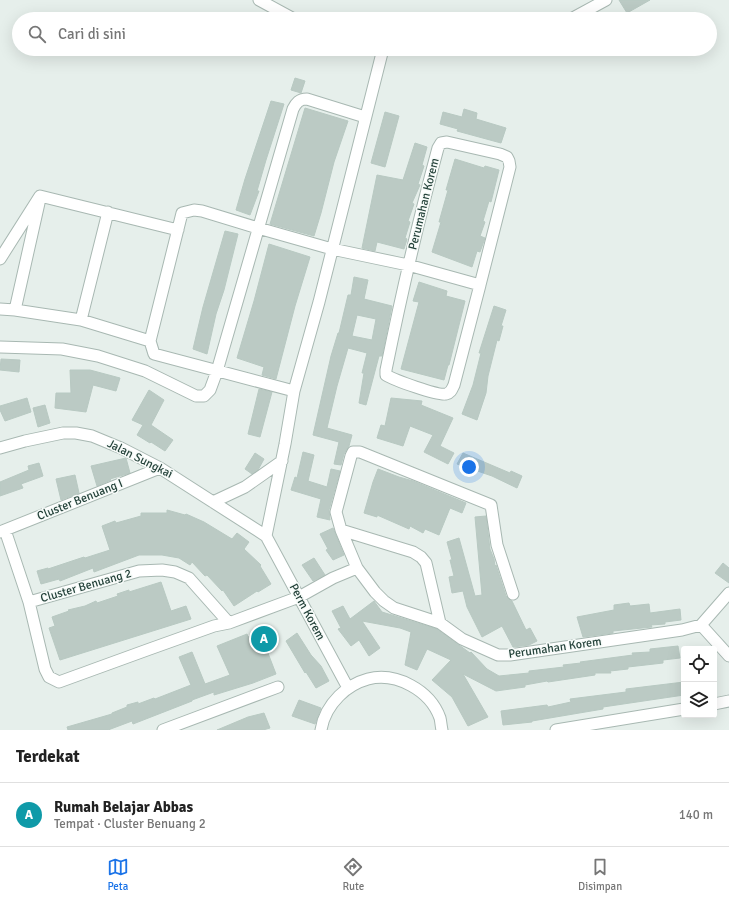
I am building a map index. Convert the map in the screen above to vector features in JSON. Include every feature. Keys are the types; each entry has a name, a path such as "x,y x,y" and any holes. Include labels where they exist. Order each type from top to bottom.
{"street":[{"path":"259,0 281,12"},
{"path":"584,12 606,0"},
{"path":"266,536 282,461 294,391 381,56"},
{"path":"0,347 62,349 98,356 145,371 196,396 204,396 210,390 217,371 293,108 300,100 307,100 365,117"},
{"name":"Perumahan Korem","path":"447,142 500,154 507,157 509,161 509,172 454,385 451,392 445,394 417,387 386,375 408,266 438,148 441,143 447,142"},
{"path":"40,196 178,230"},
{"path":"0,260 40,196"},
{"path":"15,310 40,196"},
{"path":"294,391 154,354 150,340 182,214 194,210 202,211 332,249 408,266"},
{"path":"81,320 108,212"},
{"name":"Perumahan Korem","path":"408,266 480,285"},
{"path":"0,309 81,320 150,340"},
{"name":"Jalan Sungkai","path":"0,448 47,436 76,433 92,436 121,448 160,468 266,536"},
{"name":"Perumahan Korem","path":"513,594 497,545 491,505 360,452 353,452 336,512 341,530 357,568 375,592 394,608 440,623 462,639 498,655 510,655 682,630 701,625"},
{"path":"213,502 245,486 282,461"},
{"name":"Cluster Benuang I","path":"3,531 160,468"},
{"path":"341,530 413,552 421,557 426,564 440,623"},
{"path":"3,531 29,602"},
{"name":"Perm Korem","path":"266,536 348,688"},
{"path":"229,623 299,597 333,578 357,568"},
{"name":"Cluster Benuang 2","path":"162,570 175,572 189,578 229,623 214,626 59,682 50,677 45,669 29,602 139,571 162,570"},
{"path":"729,593 701,625 729,656"},
{"path":"321,730 322,722 332,703 348,688 368,679 390,678 411,685 428,699 440,718 442,730"},
{"path":"163,730 278,687"},
{"path":"717,703 729,701"},
{"path":"556,730 681,709"}],"building":[{"path":"619,0 650,0 629,12 626,12"},
{"path":"295,78 305,81 301,93 291,90"},
{"path":"271,101 284,104 257,191 259,191 250,215 236,210"},
{"path":"305,108 348,121 334,162 314,236 270,224"},
{"path":"464,109 477,113 476,119 506,128 501,143 457,131 458,129 440,124 443,112 462,117"},
{"path":"385,112 399,116 385,167 371,163"},
{"path":"415,143 427,147 422,165 424,166 418,184 420,185 412,203 414,204 408,221 410,222 405,238 407,239 404,249 377,242 375,251 362,248 377,175 403,180"},
{"path":"455,159 484,168 485,166 499,170 491,202 489,201 483,221 485,222 480,236 485,238 480,252 477,251 472,267 432,252 441,222 439,222 448,190 446,190"},
{"path":"225,231 238,234 224,290 216,314 207,354 193,349 203,307"},
{"path":"269,244 310,257 295,306 276,379 262,375 264,367 237,358"},
{"path":"354,277 368,280 364,299 392,306 382,356 379,356 366,405 359,403 364,373 362,373 367,353 348,348 327,428 352,435 341,465 334,464 339,442 313,435 331,356 339,333 348,295 351,295","holes":["357,315 376,319 372,340 352,336"]},
{"path":"419,282 447,291 446,296 465,301 444,380 401,369 419,302 413,301"},
{"path":"494,306 506,310 501,326 503,326 499,341 497,340 488,376 486,393 477,420 462,414 473,385 481,353 479,353"},
{"path":"1,359 20,360 19,372 0,370"},
{"path":"70,370 90,370 120,378 116,391 93,385 86,412 55,408 56,393 71,393"},
{"path":"259,389 272,392 260,437 248,434"},
{"path":"149,390 164,400 151,425 173,440 165,451 137,435 143,425 132,420"},
{"path":"27,398 31,412 5,421 0,410 0,406"},
{"path":"391,398 422,401 421,405 453,418 440,446 454,453 448,464 424,452 433,435 410,426 403,446 377,438 381,425 385,426"},
{"path":"45,405 50,423 38,427 33,408"},
{"path":"303,452 314,455 308,481 327,487 331,469 340,471 329,510 330,520 317,517 321,499 291,490 295,477 297,478"},
{"path":"255,453 264,459 258,470 252,474 245,469"},
{"path":"463,453 510,473 511,471 522,476 517,488 492,476 457,464"},
{"path":"126,458 130,473 110,479 111,480 97,486 91,466"},
{"path":"39,463 43,476 21,484 23,488 0,496 0,482 29,470 28,466"},
{"path":"378,469 413,481 466,503 462,513 450,508 439,535 425,529 423,533 410,526 409,529 377,515 377,517 364,513"},
{"path":"75,475 79,493 61,500 56,479"},
{"path":"167,510 186,514 204,522 232,539 237,533 249,542 244,549 261,565 260,566 271,584 234,606 223,590 222,591 207,575 205,576 192,562 190,565 179,558 162,555 139,555 94,572 93,568 60,581 59,579 41,584 37,571 110,550 102,526 115,521 116,523 141,516 141,513 167,513"},
{"path":"486,516 490,549 506,596 512,601 526,630 530,628 537,641 529,645 513,647 502,626 482,637 467,607 463,591 452,593 449,577 454,576 450,560 452,560 447,542 459,538 475,596 482,595 475,517"},
{"path":"333,528 344,555 333,560 326,550 328,549 320,534"},
{"path":"314,558 325,575 313,581 302,565"},
{"path":"723,563 729,568 729,583 715,573"},
{"path":"161,582 171,611 186,606 191,619 60,660 49,628 55,626 52,617 96,601 97,603 118,596 117,594 129,590 129,592"},
{"path":"374,601 382,612 437,629 470,653 471,652 487,669 499,676 529,673 529,671 564,667 563,665 581,663 580,662 633,655 632,653 650,652 650,649 678,646 680,658 663,660 663,663 628,667 628,669 610,671 611,673 595,673 595,675 547,681 525,685 525,687 496,691 463,674 488,717 468,726 452,697 432,680 451,660 427,649 417,670 405,665 411,632 400,628 362,621 380,648 369,656 359,640 351,646 338,629 341,628 332,611 343,606 350,619"},
{"path":"629,603 630,606 649,604 650,613 680,609 681,620 665,622 665,624 651,625 652,627 613,631 613,633 583,637 577,617 614,610 614,605"},
{"path":"266,629 273,644 266,648 276,674 214,695 214,692 133,724 132,721 108,730 68,730 67,727 112,714 127,707 127,705 138,702 138,704 154,698 155,699 191,685 179,657 192,652 205,684 230,675 217,646 247,634 248,637"},
{"path":"297,633 311,655 321,666 329,681 316,688 306,672 305,673 286,641"},
{"path":"681,682 681,695 603,707 603,709 532,722 503,725 501,711 547,705 548,707 571,702 570,699 626,692 626,689"},
{"path":"299,700 321,708 315,724 292,716"},
{"path":"264,713 270,728 263,730 217,730 248,717"}],"place":[{"name":"Rumah Belajar Abbas","path":"264,639"}]}
